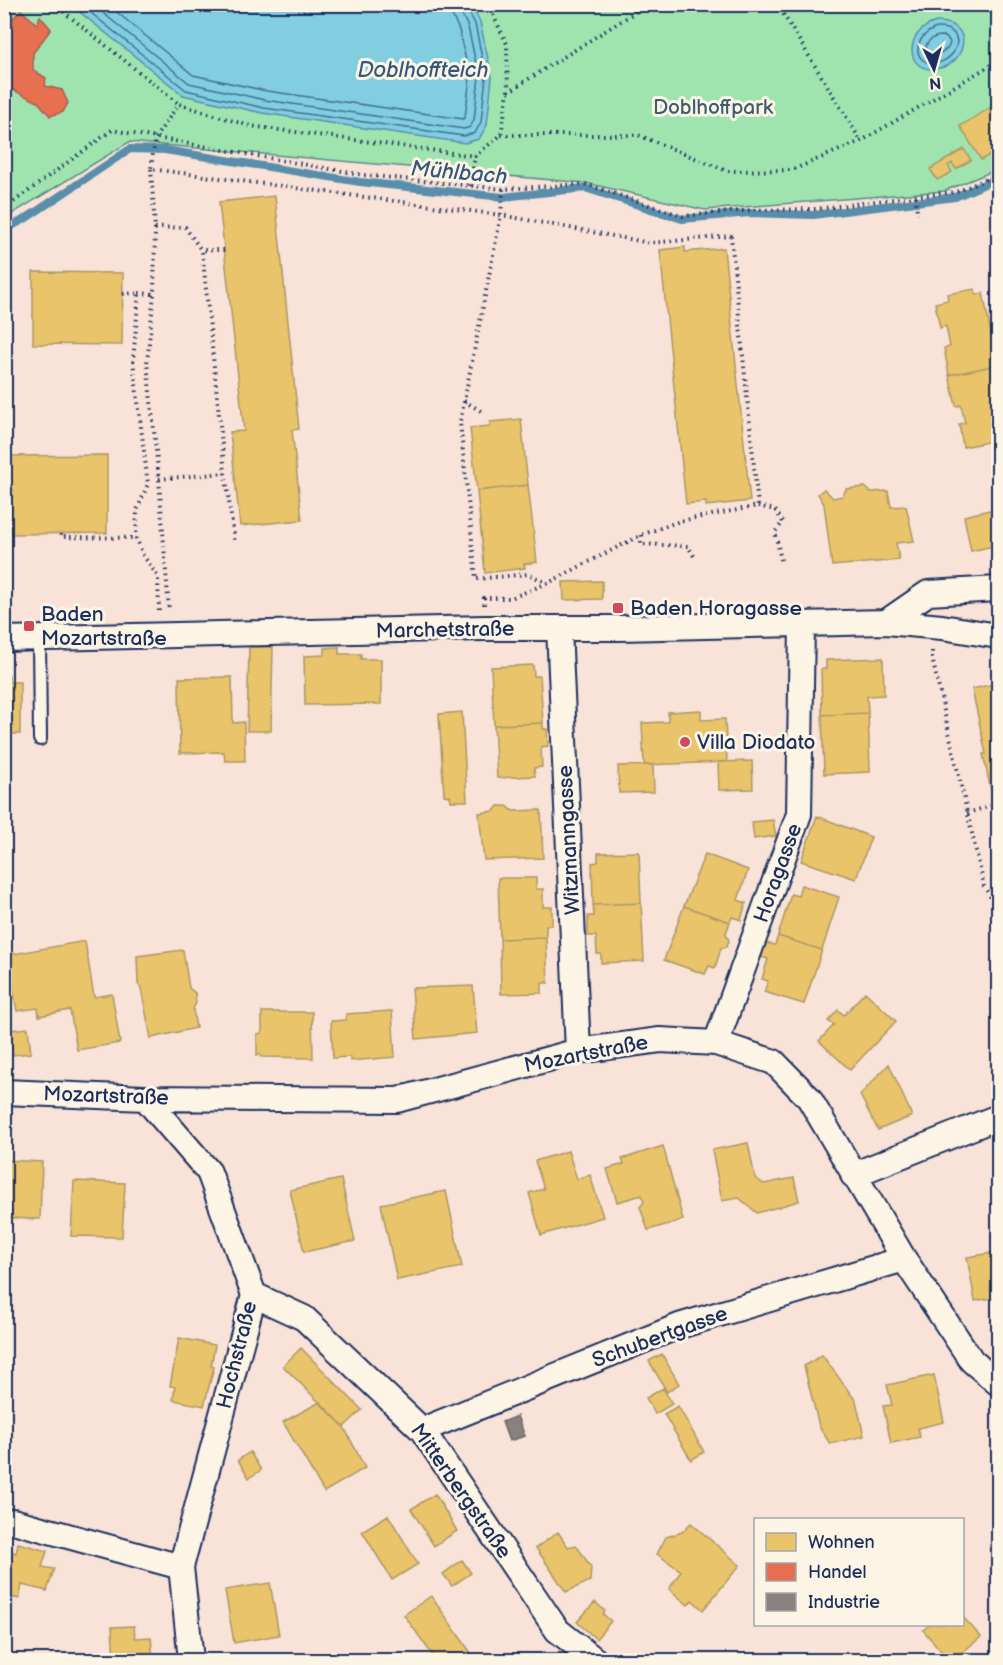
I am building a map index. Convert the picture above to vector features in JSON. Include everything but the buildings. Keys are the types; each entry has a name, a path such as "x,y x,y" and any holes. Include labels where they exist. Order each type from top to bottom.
{"street":[{"path":"886,622 928,593 999,589"},
{"name":"Marchetstraße","path":"4,639 886,622 999,636"},
{"name":"Horagasse","path":"716,1043 799,814 802,624"},
{"name":"Witzmanngasse","path":"559,628 578,1051"},
{"name":"Mozartstraße","path":"4,1092 145,1098 397,1100 578,1051 660,1040 716,1043 774,1062 809,1098 904,1259 972,1362 999,1383"},
{"name":"Hochstraße","path":"145,1098 209,1172 254,1295 181,1567 191,1660"},
{"path":"853,1175 999,1117"},
{"name":"Schubertgasse","path":"422,1430 679,1326 904,1259"},
{"name":"Mitterbergstraße","path":"254,1295 303,1318 422,1430 557,1630 596,1660"},
{"path":"13,1521 181,1567"}],"lane":[{"path":"39,639 40,739"}],"path":[{"path":"54,4 179,104 250,126 475,156"},
{"path":"488,4 507,44 508,92 501,135"},
{"path":"508,92 648,4"},
{"path":"777,4 861,141"},
{"path":"470,186 475,156 501,135 638,135 727,171 792,170 861,141 999,61"},
{"path":"169,612 147,363 154,294 155,228 152,159 154,140 179,104"},
{"path":"4,209 112,130 154,140 364,175 470,186 503,192 585,184 683,216 751,210 816,209 956,192 999,174"},
{"path":"152,169 501,215 650,243 730,236 758,506"},
{"path":"503,192 501,215 460,422 476,579 528,574 548,583"},
{"path":"916,197 917,214"},
{"path":"155,228 185,226 202,250 225,473 235,544"},
{"path":"202,250 224,250"},
{"path":"123,294 154,294"},
{"path":"139,294 134,361 148,484 136,510 136,538 143,555 158,577 159,613"},
{"path":"464,401 481,411"},
{"path":"159,479 225,473"},
{"path":"484,598 511,598 548,583 641,535 680,520 758,506 775,510 783,522 776,532 781,560"},
{"path":"61,534 61,537 136,538"},
{"path":"641,535 641,544 688,546 695,558"},
{"path":"932,626 932,658 984,886 999,910"},
{"path":"967,813 998,804"}],"green space":[{"name":"Doblhoffpark","path":"4,5 998,5 998,169 944,191 705,210 586,183 129,142 12,214 4,210"}],"water":[{"name":"Doblhoffteich","path":"71,5 472,5 480,22 492,77 487,125 479,139 465,143 262,113 183,95"},
{"path":"936,22 949,24 958,29 962,37 962,46 952,62 943,67 931,69 922,67 916,62 912,48 919,33 926,26"}],"waterway":[{"name":"Mühlbach","path":"4,230 25,219 130,149 165,150 360,182 503,197 585,188 682,219 750,213 813,215 955,197 998,178"}],"place":[{"name":"Baden Horagasse","path":"618,608"},
{"name":"Baden Mozartstraße","path":"29,626"},
{"name":"Villa Diodato","path":"685,742"}]}
